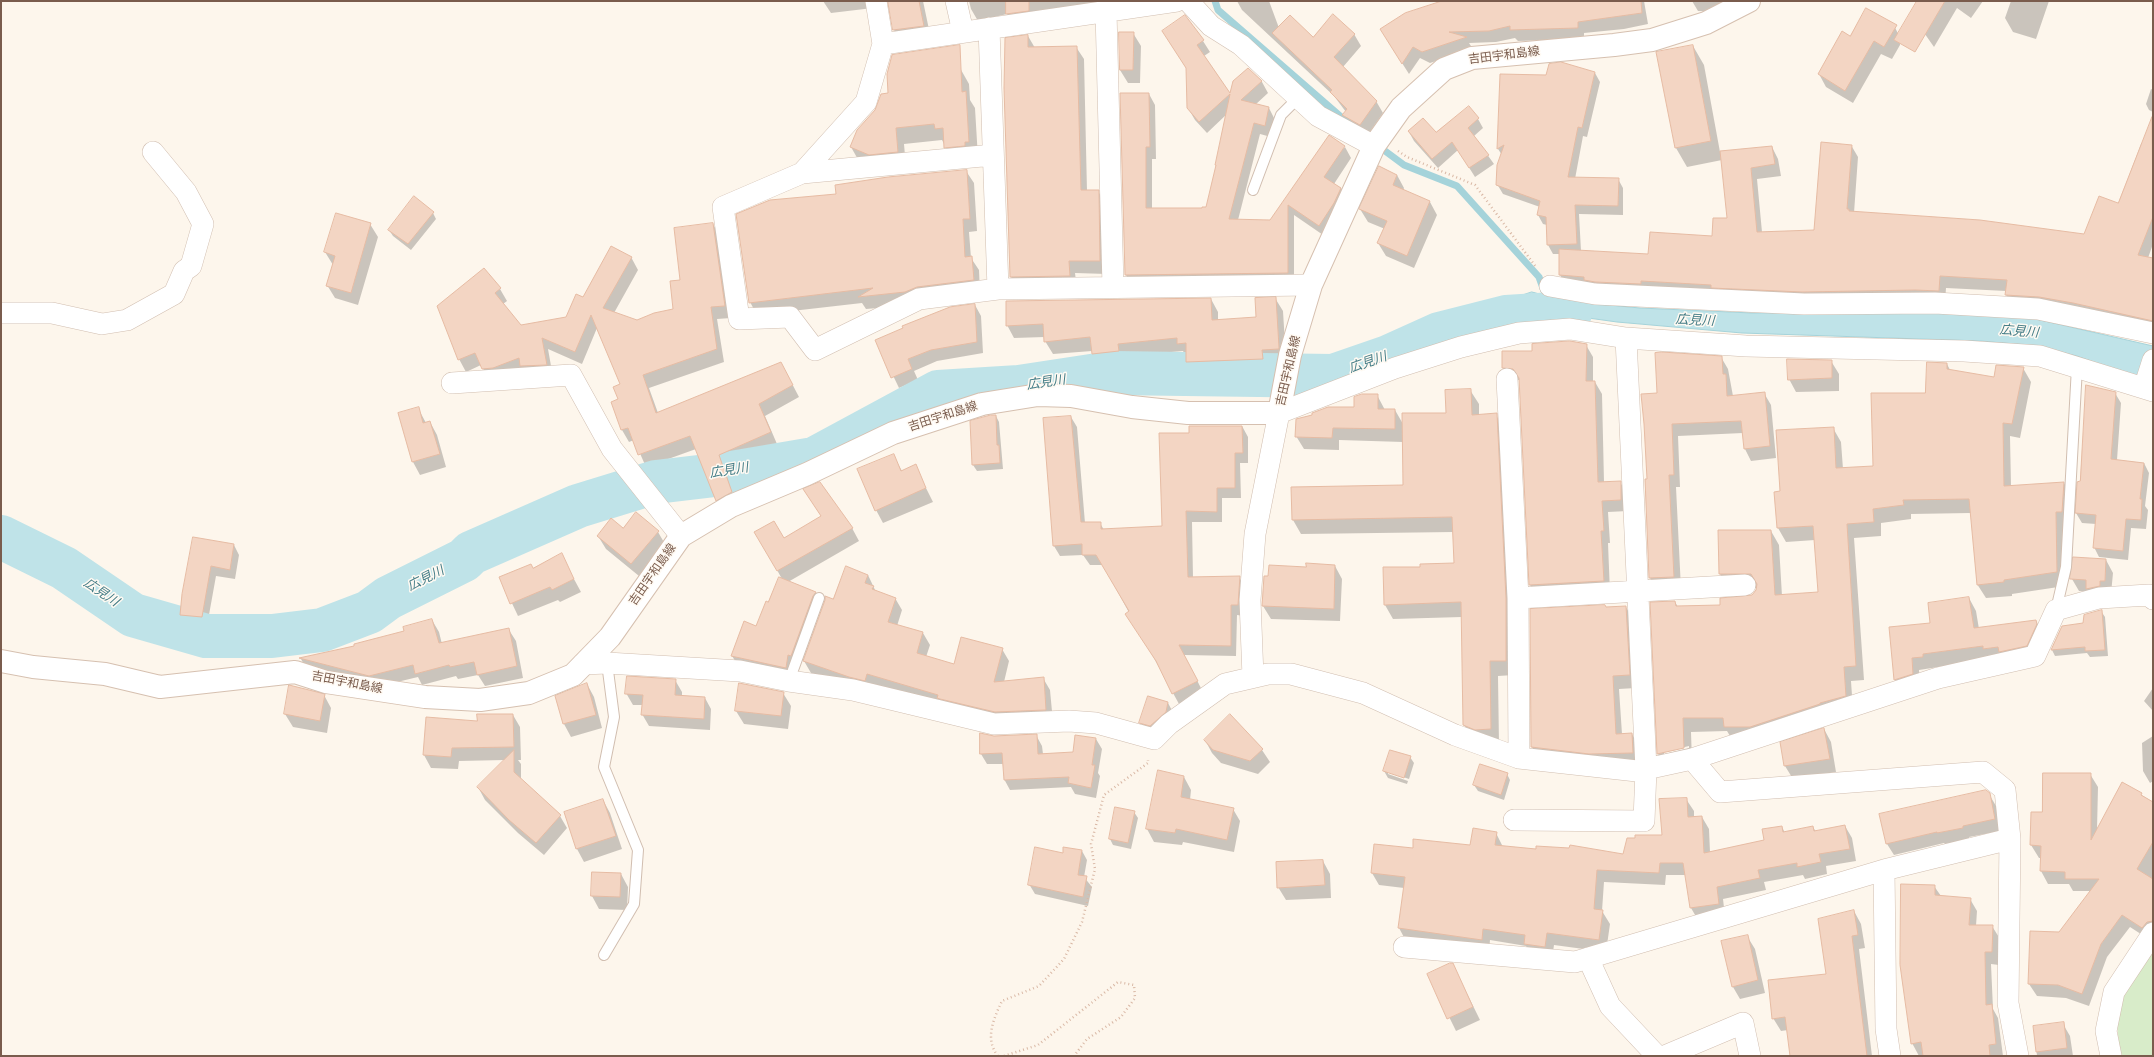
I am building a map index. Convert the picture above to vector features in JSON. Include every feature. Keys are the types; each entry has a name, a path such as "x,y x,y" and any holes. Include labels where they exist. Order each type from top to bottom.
{"main road":[{"name":"吉田宇和島線","path":"1,661 33,667 105,674 160,687 295,672 326,682 425,697 480,700 529,692 573,675 610,637 681,536 731,506 807,474 893,433 982,404 1038,395 1071,396 1132,407 1188,413 1279,413 1290,355 1311,285 1377,142 1401,108 1444,69 1472,58 1652,40 1706,23 1749,1"}],"street":[{"path":"802,173 866,102 883,44 876,1"},
{"path":"956,1 963,32"},
{"path":"883,44 989,28 1075,8 1106,12 1177,1"},
{"path":"1188,1 1211,26 1241,45 1318,116 1377,142"},
{"path":"1106,12 1113,287"},
{"path":"989,28 998,289"},
{"path":"1,313 52,313 102,324 127,320 174,294 184,271 191,266 203,224 186,192 153,152"},
{"path":"993,155 802,173 723,207 739,319 790,317 815,350 919,299 998,289 1311,285"},
{"path":"1550,286 1595,294 1804,304 1935,303 2038,309 2153,333"},
{"path":"1253,677 1250,600 1255,534 1279,413 1395,368 1461,347 1519,333 1570,329 1626,338 1746,346 1996,352 2040,356 2148,387 2153,360"},
{"path":"1514,820 1644,821 1646,769 1626,338"},
{"path":"452,383 571,375 612,449 681,536"},
{"path":"1506,379 1518,598 1519,758"},
{"path":"1518,598 1745,585"},
{"path":"583,664 608,663 740,671 789,681 853,690 994,724 1069,721 1096,723 1154,738 1169,724 1225,684 1268,674 1292,674 1363,693 1455,735 1519,758 1637,771 1692,759 1938,678 2035,656 2056,610 2099,598 2149,595 2153,599"},
{"path":"1692,759 1720,792 1983,772 2004,790 2010,839 2008,1002 2018,1056"},
{"path":"1404,948 1575,962 1884,870 2010,839"},
{"path":"1884,870 1886,1029 1890,1056"},
{"path":"2111,1056 2106,1031 2114,992 2153,933"},
{"path":"1588,958 1610,1006 1656,1056"},
{"path":"1665,1056 1743,1023 1750,1056"}],"lane":[{"path":"1253,190 1280,115 1298,98"},
{"path":"2056,610 2066,567 2077,367"},
{"path":"789,681 819,598"},
{"path":"604,955 634,904 638,850 604,767 614,717 608,663"}],"path":[{"path":"1377,142 1407,157 1475,185 1550,286"},
{"path":"998,1056 992,1049 992,1024 1002,1001 1039,986 1064,959 1082,922 1086,907 1095,869 1091,844 1104,795 1148,763 1154,738"},
{"path":"1004,1056 1038,1045 1118,982 1134,985 1135,998 1121,1016 1087,1039 1074,1056"}],"green space":[{"path":"2153,937 2153,1056 2120,1056 2114,992"}],"water":[{"path":"1532,292 1566,301 1640,308 1752,313 1908,311 2027,317 2153,346 2153,384 2077,356 2037,346 1981,341 1742,333 1617,322 1581,317 1514,326 1506,301"}],"building":[{"path":"888,1 919,1 924,26 893,30"},
{"path":"1006,1 1029,1 1029,11 1006,14"},
{"path":"1442,1 1641,1 1642,13 1578,22 1578,28 1510,30 1510,26 1489,31 1449,32 1467,37 1422,52 1413,47 1402,64 1380,29 1405,13"},
{"path":"1917,1 1945,1 1915,52 1894,40"},
{"path":"1866,8 1897,25 1884,47 1874,41 1845,91 1818,74 1842,31 1850,36"},
{"path":"1333,14 1355,34 1334,57 1377,101 1360,125 1342,115 1347,109 1330,92 1332,90 1272,33 1290,15 1313,37"},
{"path":"1185,15 1204,40 1197,45 1230,93 1233,81 1248,68 1262,81 1241,100 1269,107 1265,126 1254,123 1229,219 1270,220 1329,135 1345,146 1324,177 1341,188 1334,203 1319,226 1288,205 1288,273 1125,275 1120,93 1149,93 1150,147 1146,147 1146,208 1206,207 1216,165 1230,94 1199,122 1187,108 1186,68 1162,31"},
{"path":"1119,32 1134,32 1133,70 1120,70"},
{"path":"1028,35 1028,47 1077,46 1081,190 1099,190 1100,261 1069,261 1070,276 1010,277 1004,88 1005,38"},
{"path":"960,45 962,92 966,91 969,142 965,142 965,146 944,148 943,128 935,129 934,124 896,128 898,152 869,155 850,147 857,130 875,110 881,94 888,93 887,74 892,55"},
{"path":"1693,45 1711,141 1675,148 1656,52"},
{"path":"1561,62 1595,72 1582,128 1578,127 1568,177 1619,178 1618,206 1575,205 1577,244 1547,245 1546,217 1537,215 1540,201 1496,185 1497,165 1504,145 1497,149 1500,74 1546,75 1549,64"},
{"path":"1469,106 1479,118 1468,128 1489,155 1469,168 1452,142 1432,159 1408,131 1423,118 1436,132"},
{"path":"2152,117 2153,217 2138,255 2153,258 2153,321 2039,297 2005,295 2007,280 1940,276 1939,291 1802,292 1711,288 1711,285 1641,281 1641,284 1595,282 1584,280 1584,277 1559,275 1559,249 1648,254 1650,232 1712,236 1713,218 1727,218 1720,151 1772,146 1775,164 1751,168 1757,232 1814,230 1821,142 1852,145 1847,209 1849,209 1849,211 1980,220 2084,234 2099,196 2118,203"},
{"path":"1379,166 1397,175 1393,185 1430,201 1407,256 1377,243 1387,221 1359,209"},
{"path":"967,170 970,219 963,219 965,257 972,256 974,280 917,287 905,292 858,297 873,288 749,303 736,214 770,200 836,194 835,185 888,177"},
{"path":"414,196 434,212 408,244 388,230"},
{"path":"336,213 371,223 351,293 326,286 335,256 324,252"},
{"path":"713,223 725,306 711,307 717,349 643,375 656,413 781,362 793,385 759,404 771,432 719,455 732,492 716,501 690,436 638,455 628,428 621,430 611,402 618,399 613,387 620,384 591,315 575,352 542,338 547,365 520,366 519,358 493,368 482,369 475,353 458,360 437,306 484,268 501,288 495,293 521,325 566,317 576,294 583,297 611,246 632,257 603,308 637,320 654,313 673,309 670,281 680,280 674,228"},
{"path":"1276,297 1279,349 1262,350 1263,359 1186,362 1186,343 1177,344 1177,338 1118,344 1119,351 1092,354 1090,337 1044,342 1043,324 1006,326 1006,301 1211,298 1212,320 1256,317 1255,298"},
{"path":"975,304 977,342 931,350 908,359 912,369 891,378 875,340 903,328 902,326 950,307"},
{"path":"1570,341 1587,344 1586,381 1595,381 1598,482 1621,481 1621,500 1602,501 1604,531 1601,531 1604,581 1529,585 1519,378 1513,369 1502,368 1502,351 1532,351 1532,344"},
{"path":"1662,352 1722,356 1723,374 1726,374 1727,396 1765,392 1770,446 1744,449 1741,421 1672,424 1674,475 1669,475 1674,577 1649,578 1645,479 1647,479 1641,394 1657,393 1655,353"},
{"path":"1787,359 1832,360 1832,378 1788,380"},
{"path":"1927,362 1947,363 1947,369 1994,377 1996,365 2024,367 2012,424 2003,423 2004,486 2064,482 2062,512 2056,512 2057,572 2004,580 2004,582 1977,585 1969,499 1903,500 1904,505 1873,509 1874,522 1847,524 1856,666 1844,667 1846,696 1820,703 1750,727 1724,727 1723,718 1683,718 1684,748 1657,754 1650,602 1675,601 1676,606 1720,605 1720,598 1752,595 1756,590 1757,584 1751,574 1719,574 1718,530 1771,530 1775,595 1818,592 1813,526 1777,528 1774,492 1780,491 1776,430 1834,427 1836,468 1873,466 1871,393 1925,393"},
{"path":"2086,385 2116,392 2111,459 2144,463 2140,499 2142,499 2141,520 2126,519 2123,551 2093,548 2096,515 2075,513 2077,482 2080,481"},
{"path":"1471,389 1472,415 1497,413 1506,598 1506,661 1490,661 1491,729 1475,730 1463,725 1461,602 1384,605 1383,567 1420,567 1420,564 1454,563 1452,517 1292,520 1291,487 1403,485 1402,413 1446,413 1445,390"},
{"path":"1362,394 1378,394 1378,409 1395,409 1395,429 1333,428 1332,438 1295,437 1296,419 1312,415 1312,413 1328,407 1354,407 1354,397"},
{"path":"419,407 423,423 430,421 440,454 412,462 398,413"},
{"path":"996,415 997,445 999,445 1000,463 972,465 970,421"},
{"path":"1071,416 1081,522 1101,522 1101,529 1162,526 1159,433 1189,433 1189,426 1242,426 1243,453 1235,453 1235,488 1217,488 1217,512 1186,511 1188,577 1240,576 1238,605 1231,605 1231,646 1179,645 1198,681 1172,694 1156,661 1125,614 1129,611 1096,555 1082,555 1082,544 1053,546 1043,418"},
{"path":"894,454 901,471 916,464 926,488 875,511 857,469"},
{"path":"820,482 853,528 777,571 754,532 774,521 784,538 821,516 803,489"},
{"path":"636,512 659,531 631,564 597,536 611,518 623,528"},
{"path":"193,537 234,544 230,570 211,566 202,617 180,615 182,594"},
{"path":"562,553 574,579 552,590 550,587 510,604 499,577 531,564 533,568"},
{"path":"2073,557 2106,559 2105,581 2100,581 2100,586 2086,589 2086,580 2070,579"},
{"path":"1306,563 1335,565 1334,609 1262,606 1264,576 1268,576 1269,565 1306,567"},
{"path":"846,566 868,575 865,583 874,586 872,589 896,598 888,622 923,632 917,653 954,664 961,637 1003,648 994,682 1044,677 1046,710 995,712 940,699 937,698 938,695 867,674 865,681 803,661 825,600 825,596 833,599"},
{"path":"779,577 816,592 813,596 791,656 788,655 786,668 731,656 744,621 756,626 766,601 768,602"},
{"path":"1969,597 1974,628 2036,620 2037,624 2027,646 1999,652 1998,647 1983,649 1983,646 1923,654 1923,657 1912,658 1913,674 1894,680 1889,627 1930,623 1928,603"},
{"path":"1605,605 1606,607 1626,606 1630,675 1613,676 1616,734 1632,733 1633,753 1589,754 1531,747 1530,609"},
{"path":"2102,610 2105,650 2085,651 2085,647 2051,650 2062,626 2083,623 2084,615"},
{"path":"432,619 439,643 509,628 517,666 477,675 474,662 450,667 449,665 415,674 413,665 369,676 299,658 354,646 354,644 404,631 403,627"},
{"path":"627,676 676,679 675,695 705,697 704,719 641,715 643,695 625,694"},
{"path":"587,683 596,715 563,724 555,696"},
{"path":"739,683 784,692 781,716 735,711"},
{"path":"289,685 325,694 320,721 284,714"},
{"path":"1148,696 1168,702 1166,712 1150,726 1139,723"},
{"path":"477,714 513,714 514,747 452,748 451,757 423,755 426,717 477,721"},
{"path":"1230,714 1263,749 1250,761 1213,750 1204,740"},
{"path":"1824,728 1830,759 1784,766 1780,742"},
{"path":"980,733 994,736 1037,734 1038,754 1073,752 1075,735 1096,738 1092,765 1095,765 1091,788 1068,783 1069,777 1004,780 1002,753 980,754"},
{"path":"514,750 514,772 561,815 536,843 509,820 477,787"},
{"path":"1390,750 1411,756 1404,778 1383,771"},
{"path":"1480,764 1508,773 1501,795 1473,785"},
{"path":"1158,770 1184,776 1181,797 1234,808 1227,840 1176,829 1175,833 1146,829"},
{"path":"2043,773 2091,773 2091,840 2122,782 2142,793 2141,795 2153,802 2153,842 2137,869 2153,879 2153,921 2147,922 2142,928 2122,915 2101,944 2082,994 2058,985 2028,984 2030,931 2059,932 2099,879 2065,879 2065,872 2040,871 2041,846 2030,845 2031,812 2042,812"},
{"path":"1986,790 1990,793 1995,819 1963,826 1963,828 1937,832 1886,844 1879,814"},
{"path":"1687,798 1688,817 1702,816 1704,853 1764,840 1762,829 1782,826 1783,832 1813,826 1814,831 1845,825 1850,849 1819,854 1821,862 1797,867 1797,863 1758,870 1760,878 1717,887 1719,904 1690,908 1683,863 1660,863 1659,873 1597,870 1594,909 1603,910 1599,940 1547,933 1545,947 1524,944 1525,935 1483,929 1482,940 1398,928 1405,877 1371,873 1374,844 1413,848 1413,839 1470,845 1473,828 1497,832 1495,845 1536,849 1536,846 1569,848 1570,845 1623,854 1627,838 1635,838 1635,835 1662,835 1659,799"},
{"path":"603,799 616,836 576,849 564,812"},
{"path":"1115,807 1135,811 1128,843 1109,839"},
{"path":"1035,847 1063,853 1063,847 1082,850 1078,875 1087,876 1083,897 1028,885"},
{"path":"1323,860 1325,885 1277,888 1276,862"},
{"path":"592,872 621,873 620,897 591,896"},
{"path":"1901,884 1935,885 1935,895 1971,898 1969,925 1993,925 1992,952 1985,952 1986,1005 1992,1004 1996,1044 1989,1045 1990,1056 1923,1056 1921,1042 1911,1044 1900,965"},
{"path":"1854,910 1858,935 1852,936 1867,1056 1790,1056 1785,1017 1772,1019 1768,980 1826,974 1818,919"},
{"path":"1748,935 1758,980 1732,987 1721,941"},
{"path":"1453,963 1473,1007 1447,1019 1427,974"},
{"path":"2064,1022 2067,1048 2036,1052 2033,1026"}],"waterway":[{"path":"1215,1 1218,10 1348,123"},
{"path":"1377,145 1404,165 1457,186 1539,277 1544,291"},
{"name":"広見川","path":"1,537 64,568 133,615 206,636 272,636 322,630 369,612 388,598 464,560 471,553 578,506 656,482 732,473 814,459 938,392 1019,387 1111,373 1333,376 1388,357 1439,334 1506,317 1570,313"}]}
